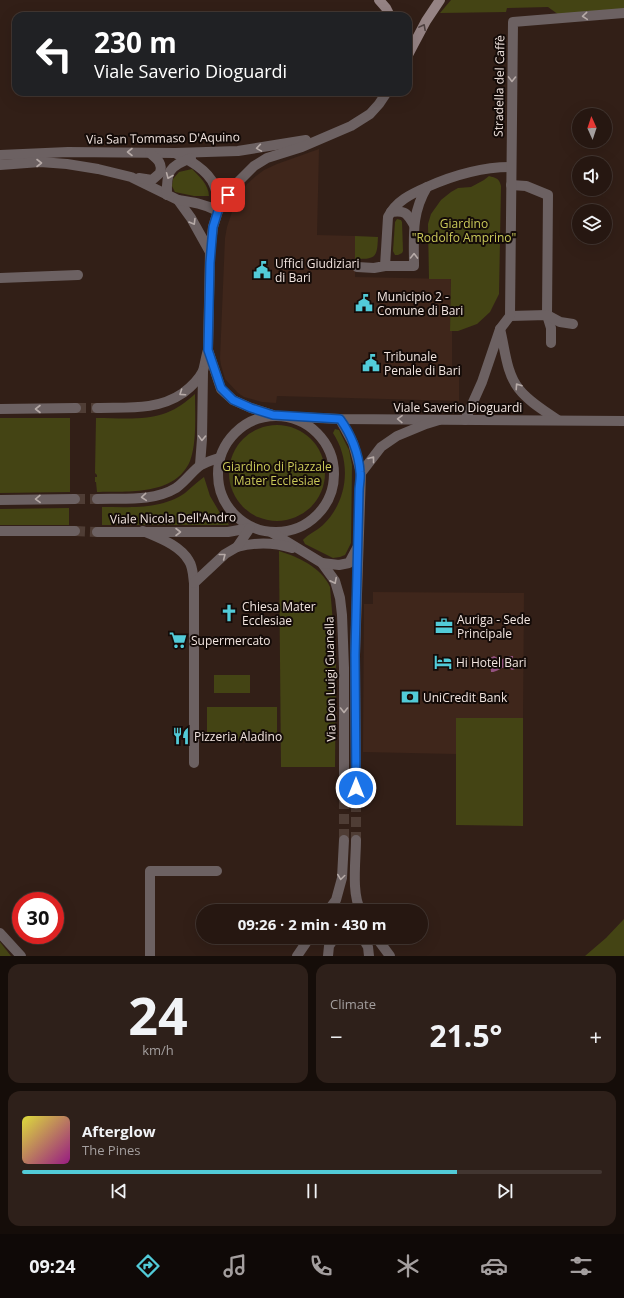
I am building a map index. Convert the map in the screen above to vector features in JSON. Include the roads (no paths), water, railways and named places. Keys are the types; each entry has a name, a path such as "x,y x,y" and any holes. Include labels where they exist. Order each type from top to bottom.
{"main road":[{"path":"379,0 388,12"},
{"path":"412,47 426,21 440,0"}],"street":[{"name":"Stradella del Caffè","path":"510,316 513,22 624,13"},
{"path":"96,408 135,408 155,405 166,402 193,386 202,371 208,350 210,252 213,227 219,209 236,184 254,166 267,158 302,147 351,126 362,120 379,104 384,96"},
{"name":"Via San Tommaso D'Aquino","path":"0,155 54,152 175,153 238,151 258,149 325,136"},
{"path":"167,195 166,180 170,170 188,159 208,152"},
{"path":"0,164 40,162 67,164 152,180 160,173 161,169 159,160 150,153"},
{"path":"175,153 188,159 207,174 214,184 219,209"},
{"path":"385,266 387,224 391,212 402,200 427,187 466,173 487,168 511,167"},
{"path":"131,177 178,200 198,203 219,209"},
{"path":"511,185 526,186 548,195 547,315 551,328 551,343"},
{"path":"357,267 374,268 385,266 414,266 414,225 420,198 427,187"},
{"path":"178,200 191,218 210,252"},
{"path":"391,212 400,211 409,215 414,225"},
{"path":"0,278 78,275"},
{"path":"465,420 482,382 500,329 510,316 547,315 560,322 573,324"},
{"path":"500,329 508,365 512,378 518,389 558,420"},
{"path":"208,350 221,388 233,400 273,415 293,417 310,427 325,442 332,459 335,480 329,498 324,507 305,526 293,530 271,532 250,528 232,513 225,504 218,481 217,470 218,458 225,444 236,431 252,421 273,415"},
{"path":"200,465 202,439 202,371"},
{"path":"202,387 207,386 221,388"},
{"path":"0,409 76,408"},
{"name":"Viale Saverio Dioguardi","path":"293,417 340,419 624,421"},
{"name":"Via Don Luigi Guanella","path":"340,419 353,443 361,473 357,548 355,655 356,802"},
{"path":"361,473 381,447 397,436 439,420"},
{"name":"Viale Nicola Dell'Andro","path":"97,499 146,498 161,495 182,484 200,465 218,458"},
{"path":"0,500 75,499"},
{"path":"237,547 250,528"},
{"name":"Viale Nicola Dell'Andro","path":"97,532 228,532 250,528"},
{"path":"0,531 75,531"},
{"path":"143,532 165,541 177,548 189,560 192,571 194,582 194,763"},
{"name":"Via Don Luigi Guanella","path":"271,532 322,563 335,581 340,598 342,615 344,800"},
{"path":"194,582 225,554 237,547 249,544 268,543 306,553"},
{"name":"Via Don Luigi Guanella","path":"322,563 339,565 348,563 357,548"},
{"path":"333,904 336,900 342,878 344,840"},
{"path":"356,840 355,876 358,904"},
{"path":"150,956 150,871 217,871"},
{"path":"336,900 337,904"},
{"path":"0,933 21,956"},
{"path":"297,956 305,944"},
{"path":"328,956 330,944"},
{"path":"366,944 369,956"},
{"path":"381,944 390,956"}],"tunnel":[{"path":"76,408 97,408"},
{"path":"75,499 97,499"},
{"path":"75,531 97,532"},
{"path":"344,799 344,840"},
{"path":"356,802 356,840"}],"place":[{"name":"Uffici Giudiziari di Bari","path":"262,270"},
{"name":"Municipio 2 - Comune di Bari","path":"364,303"},
{"name":"Tribunale Penale di Bari","path":"371,363"},
{"name":"Chiesa Mater Ecclesiae","path":"229,613"},
{"name":"Auriga - Sede Principale","path":"444,626"},
{"name":"Supermercato","path":"178,640"},
{"name":"Hi Hotel Bari","path":"443,662"},
{"name":"UniCredit Bank","path":"410,697"},
{"name":"Pizzeria Aladino","path":"181,736"}],"park label":[{"name":"Giardino \"Rodolfo Amprino\"","path":"464,230"},
{"name":"Giardino di Piazzale Mater Ecclesiae","path":"277,473"}]}
